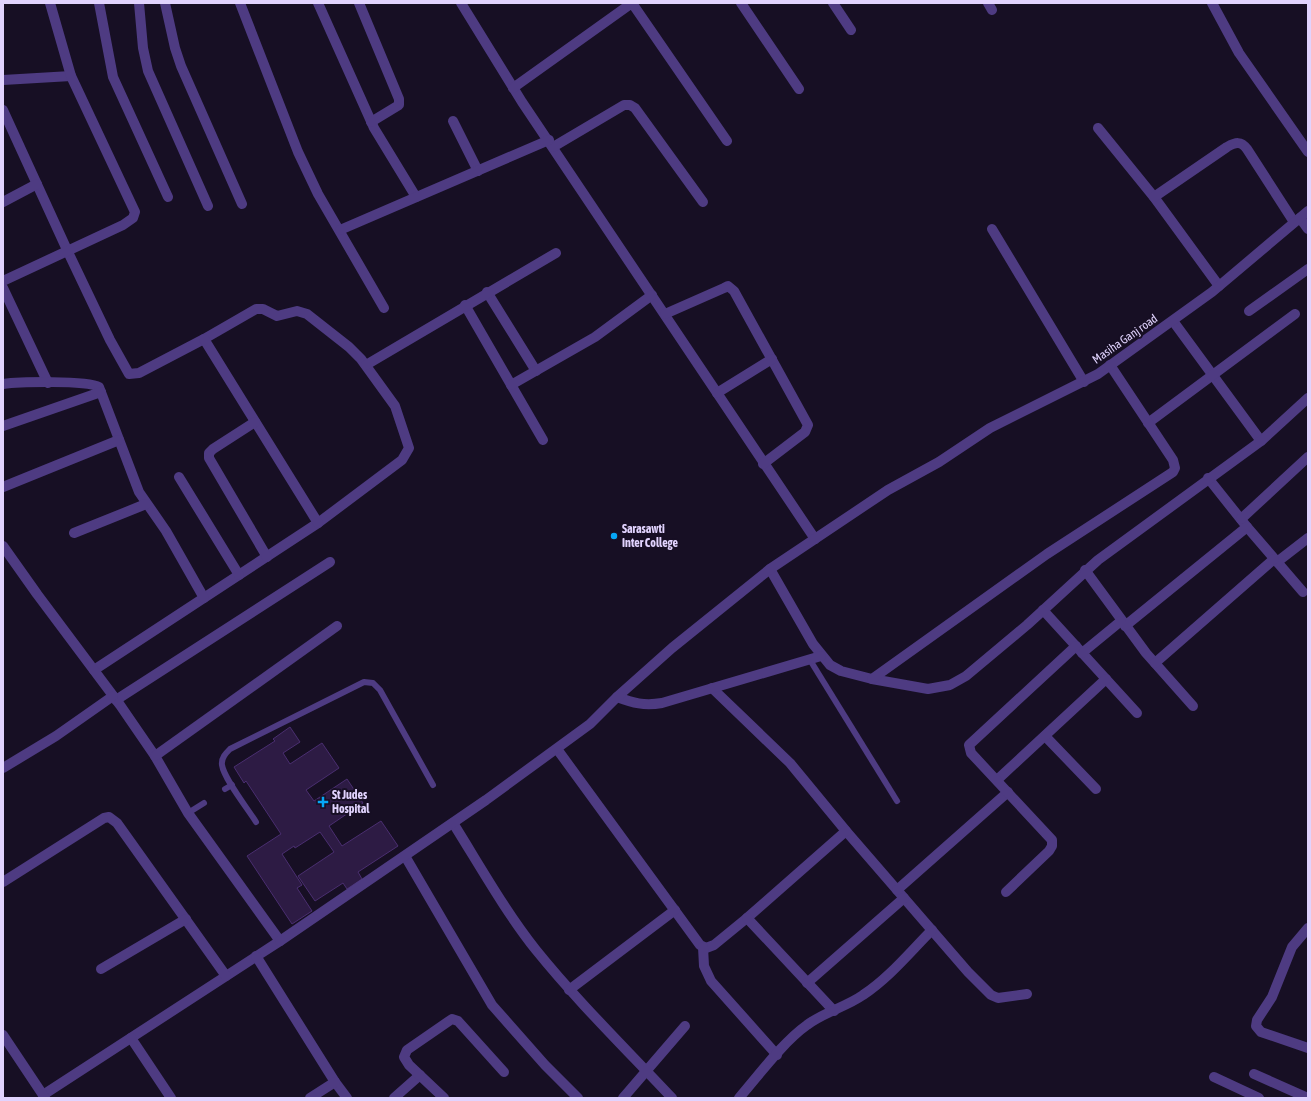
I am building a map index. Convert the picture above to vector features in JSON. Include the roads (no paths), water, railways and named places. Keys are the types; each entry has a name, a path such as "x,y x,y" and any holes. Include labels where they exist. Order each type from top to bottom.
{"street":[{"path":"3,281 68,252 123,225 133,218 135,212 71,76 50,3"},
{"path":"99,3 113,77 168,197"},
{"path":"139,3 143,48 148,71 208,206"},
{"path":"165,3 175,48 181,66 242,204"},
{"path":"240,3 295,146 318,194 384,308"},
{"path":"318,3 371,122 416,197"},
{"path":"360,3 399,100 398,105 371,122"},
{"path":"461,3 513,88 665,314 763,464 815,539"},
{"path":"513,88 632,3 727,141"},
{"path":"741,3 799,89"},
{"path":"833,3 851,30"},
{"path":"1212,3 1239,53 1308,152"},
{"path":"3,80 71,76"},
{"path":"340,230 478,170 551,144 630,104 635,108 703,202"},
{"path":"3,110 68,252 110,340 129,374 139,374 256,309 263,309 277,316 300,311 307,314 349,347 366,365 395,406 409,448 402,460 318,523 94,670"},
{"path":"453,121 478,170"},
{"path":"1098,128 1154,197 1219,286"},
{"path":"1154,197 1227,147 1237,142 1241,143 1248,149 1297,220 1308,230"},
{"path":"3,202 37,184"},
{"name":"Masiha Ganj road","path":"44,1096 280,941 453,823 557,749 590,724 617,697 672,648 770,569 888,490 939,462 990,428 1084,382 1110,366 1219,286 1308,211"},
{"path":"992,229 1084,382"},
{"path":"366,365 465,305 556,253"},
{"path":"1249,311 1308,269"},
{"path":"665,314 728,286 734,291 808,425 805,432 763,464"},
{"path":"3,288 48,383"},
{"path":"488,292 536,371"},
{"path":"511,385 595,337 652,295"},
{"path":"465,305 543,440"},
{"path":"1148,423 1295,314"},
{"path":"1173,321 1261,442"},
{"path":"204,339 318,523"},
{"path":"717,393 772,359"},
{"path":"872,679 1046,554 1173,472 1175,468 1173,460 1110,366"},
{"path":"3,384 92,384 99,387 134,482 146,504 166,531 204,598"},
{"path":"3,426 101,392"},
{"path":"770,569 821,656 830,665 841,671 872,679 928,689 950,685 966,676 1043,610 1085,570 1208,478 1261,442 1308,398"},
{"path":"255,422 209,452 209,458 267,557"},
{"path":"3,487 119,440"},
{"path":"1006,892 1052,846 1052,840 969,750 969,745 1079,650 1123,623 1244,523 1308,456"},
{"path":"179,477 239,575"},
{"path":"1208,478 1303,592"},
{"path":"74,534 146,504"},
{"path":"1155,663 1276,560 1308,538"},
{"path":"3,546 155,756 188,813 280,941"},
{"path":"3,768 330,562"},
{"path":"1085,570 1123,623 1155,663 1193,706"},
{"path":"1043,610 1137,713"},
{"path":"155,756 337,626"},
{"path":"617,697 635,704 647,706 821,656"},
{"path":"997,780 1106,679"},
{"path":"712,688 790,764 900,894 968,972 991,995 998,998 1027,994"},
{"path":"1046,736 1096,789"},
{"path":"557,749 703,947 704,966 711,981 777,1055"},
{"path":"807,983 1008,792"},
{"path":"3,882 104,818 109,817 117,823 226,976"},
{"path":"453,823 516,923 570,990 672,1098"},
{"path":"703,947 710,948 714,945 846,831"},
{"path":"405,856 492,1004 540,1060 578,1098"},
{"path":"570,990 675,910"},
{"path":"747,918 834,1011"},
{"path":"101,969 186,919"},
{"path":"1308,928 1292,947 1277,987 1257,1020 1256,1026 1261,1032 1308,1048"},
{"path":"739,1098 806,1025 854,1001 879,984 932,930"},
{"path":"256,956 335,1082 348,1098"},
{"path":"444,1098 406,1061 404,1054 452,1019 458,1021 504,1072"},
{"path":"623,1098 647,1072 684,1026"},
{"path":"3,1035 44,1096"},
{"path":"131,1038 171,1098"},
{"path":"1254,1074 1308,1098"},
{"path":"394,1098 420,1075"},
{"path":"1214,1077 1260,1098"},
{"path":"310,1098 335,1082"}],"lane":[{"path":"810,660 896,801"},
{"path":"256,822 232,785 222,765 223,759 230,749 364,682 377,685 433,784"},
{"path":"225,789 232,785"},
{"path":"188,813 204,803"}],"place":[{"name":"Sarasawti Inter College","path":"614,536"},
{"name":"St Judes Hospital","path":"323,802"}]}
